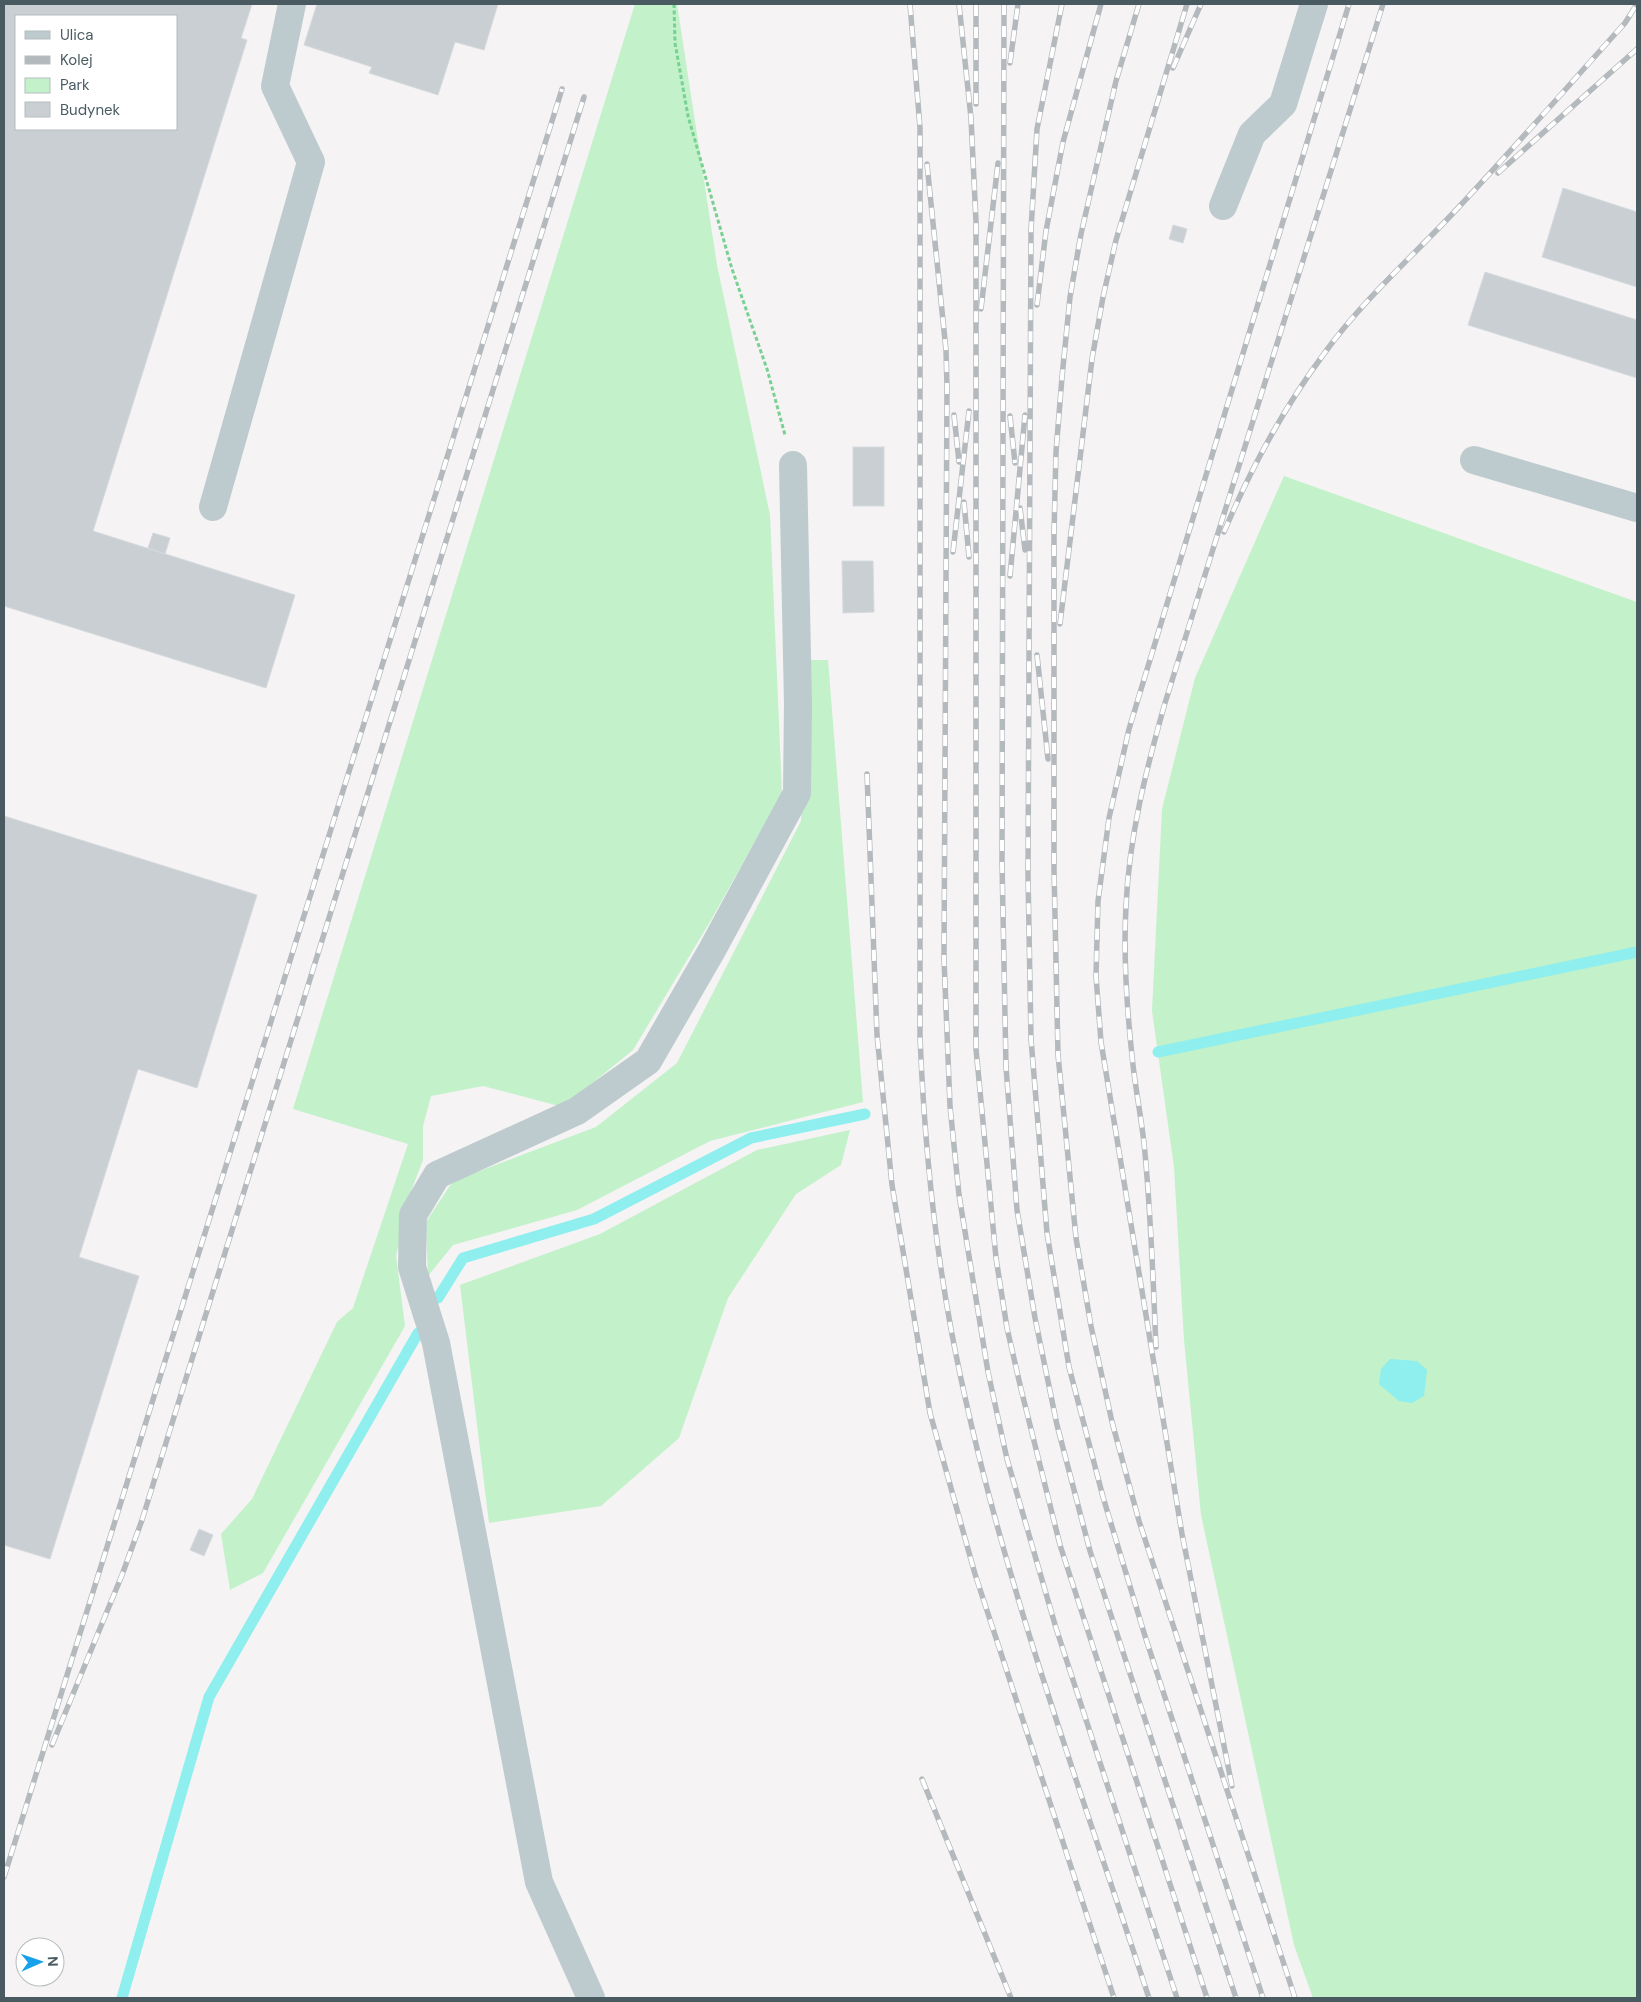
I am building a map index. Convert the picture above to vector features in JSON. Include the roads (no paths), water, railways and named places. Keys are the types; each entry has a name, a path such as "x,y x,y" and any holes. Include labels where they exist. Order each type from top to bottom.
{"lane":[{"path":"213,507 312,162 274,86 292,4"},
{"path":"1223,206 1252,134 1283,104 1314,4"},
{"path":"1474,460 1637,508"},
{"path":"592,1998 539,1882 436,1343 412,1267 413,1215 437,1175 577,1111 648,1061 712,950 797,793 798,704 793,464"}],"water":[{"path":"1390,1359 1417,1361 1427,1370 1424,1396 1412,1403 1399,1401 1379,1384 1381,1369"}],"waterway":[{"path":"1158,1052 1637,952"},
{"path":"438,1298 463,1258 594,1219 751,1138 865,1114"},
{"path":"122,1998 209,1697 418,1333"}],"railway":[{"path":"910,4 920,128 920,1037 924,1110 934,1220 951,1329 990,1499 1039,1667 1149,1998"},
{"path":"959,4 971,118 976,222 976,1049 996,1258 1007,1328 1060,1545 1207,1998"},
{"path":"976,4 976,104"},
{"path":"1004,4 1002,862 1006,1067 1017,1210 1035,1318 1057,1425 1090,1551 1236,1998"},
{"path":"1010,63 1018,4"},
{"path":"1062,4 1037,129 1031,230 1028,875 1031,1039 1047,1233 1069,1367 1103,1497 1145,1636 1263,1998"},
{"path":"1037,305 1046,231 1063,142 1101,4"},
{"path":"1139,4 1116,81 1081,234 1070,297 1056,452 1054,533 1054,869 1058,1055 1076,1238 1091,1326 1112,1422 1139,1521 1295,1998"},
{"path":"1060,624 1092,359 1103,297 1116,240 1187,4"},
{"path":"1173,68 1201,4"},
{"path":"1232,1786 1182,1534 1101,1042 1096,976 1098,901 1109,818 1129,729 1349,4"},
{"path":"1156,1347 1152,1245 1146,1168 1133,1065 1126,986 1126,906 1135,829 1145,778 1165,703 1383,4"},
{"path":"1224,532 1269,438 1296,394 1326,351 1356,313 1457,209 1625,23 1637,4"},
{"path":"1498,173 1637,49"},
{"path":"4,1877 562,89"},
{"path":"52,1745 122,1575 142,1520 584,97"},
{"path":"981,309 998,163"},
{"path":"927,164 946,350 944,959 950,1106 959,1195 988,1372 1007,1459 1056,1628 1177,1998"},
{"path":"953,552 969,411"},
{"path":"954,415 959,462"},
{"path":"1010,576 1025,415"},
{"path":"1010,416 1015,463"},
{"path":"964,502 969,557"},
{"path":"1020,508 1025,550"},
{"path":"1037,655 1048,759"},
{"path":"867,774 877,1035 892,1185 930,1413 975,1574 1114,1998"},
{"path":"922,1779 1011,1998"}]}
